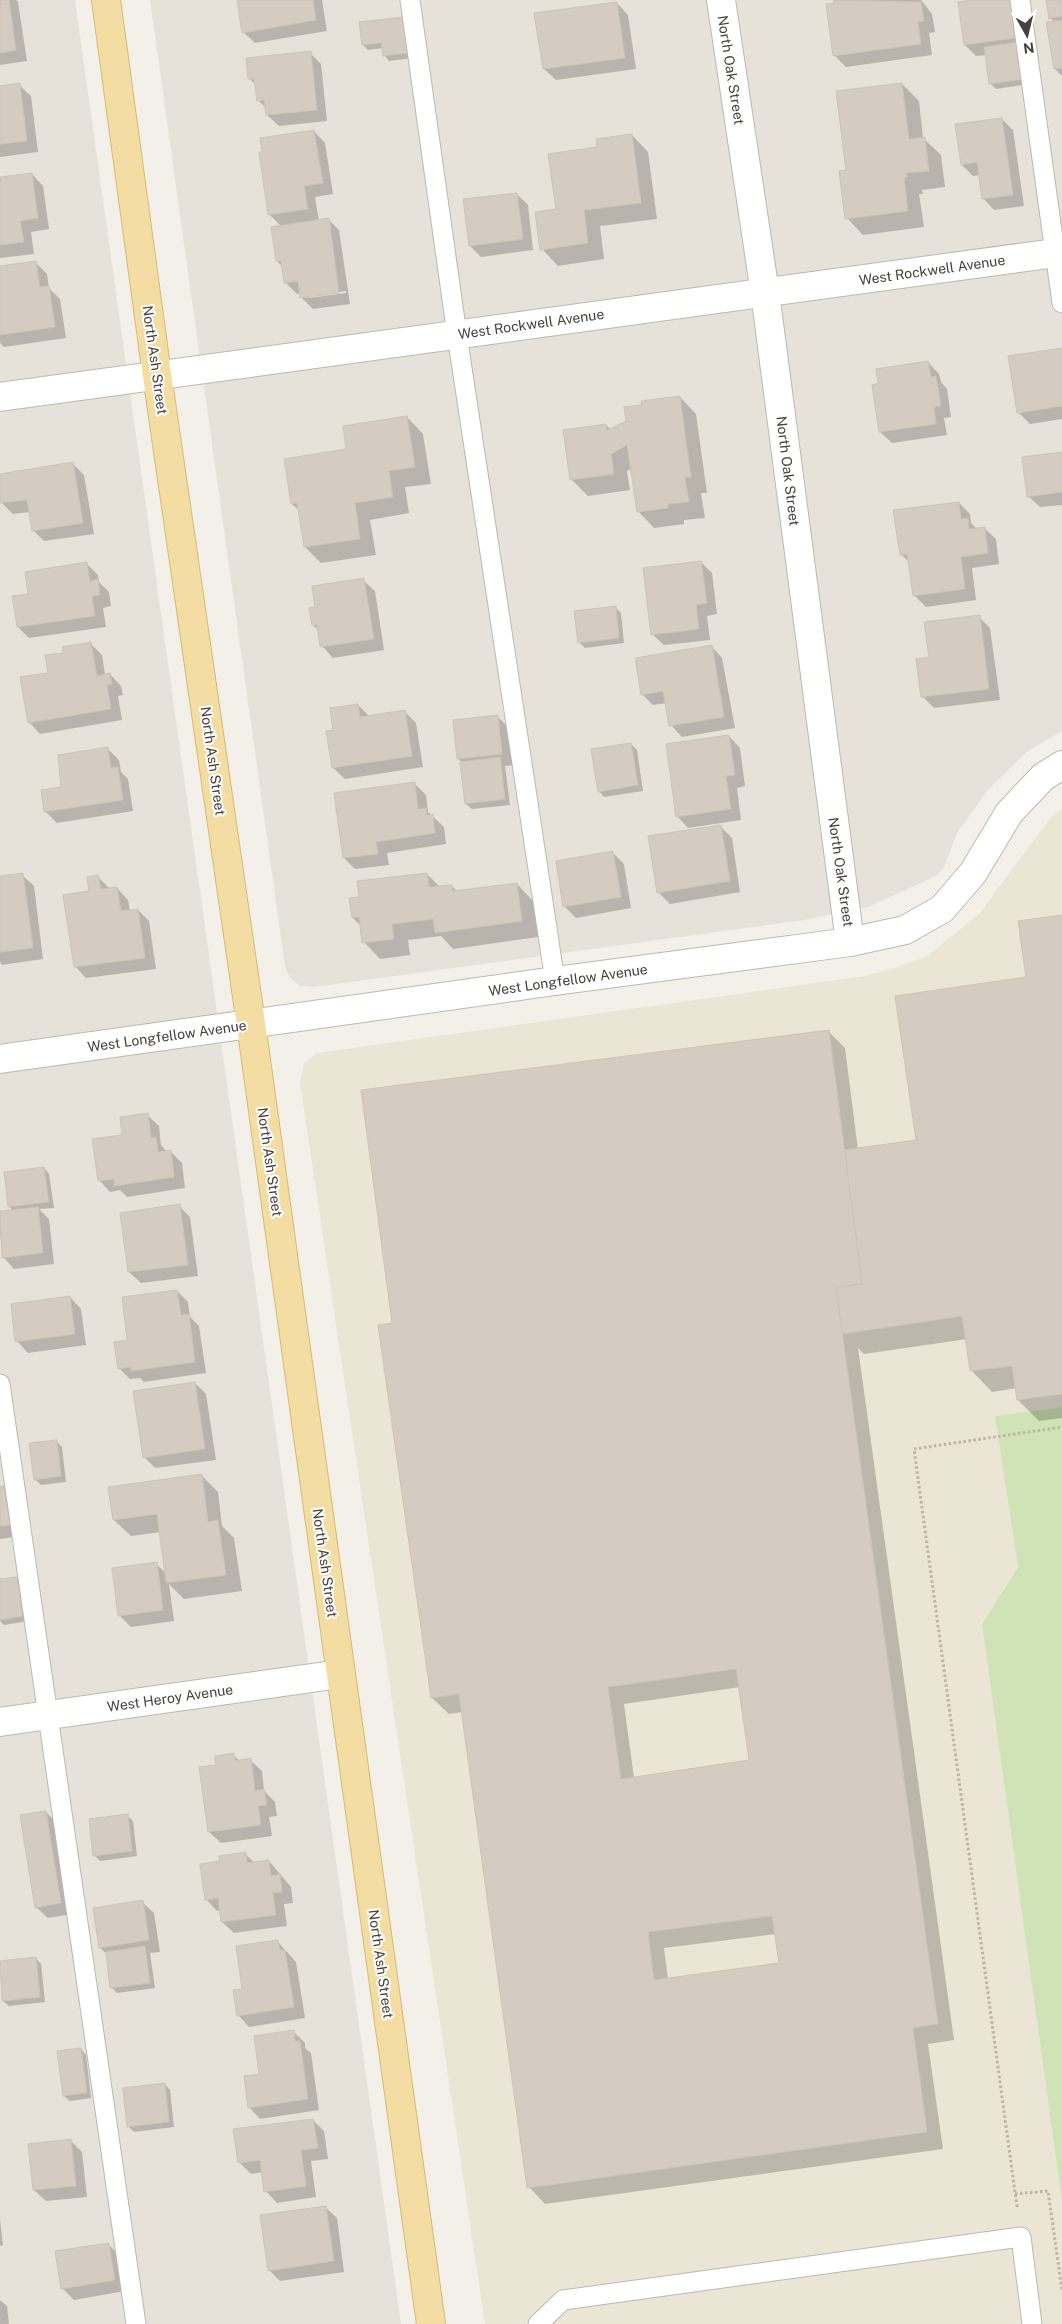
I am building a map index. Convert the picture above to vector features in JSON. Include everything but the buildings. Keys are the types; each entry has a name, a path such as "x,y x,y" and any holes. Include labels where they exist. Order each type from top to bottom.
{"main road":[{"name":"North Ash Street","path":"106,0 157,375 251,1024 431,2324"}],"street":[{"name":"North Oak Street","path":"721,0 765,293 850,942"},
{"name":"West Rockwell Avenue","path":"0,398 1058,253"},
{"name":"West Longfellow Avenue","path":"0,1059 555,981 850,942 905,930 942,909 973,873 1009,813 1043,777 1062,765"},
{"name":"West Heroy Avenue","path":"0,1722 340,1674"}],"lane":[{"path":"410,0 457,335 555,981"},
{"path":"1020,0 1058,253 1062,303"},
{"path":"0,1384 136,2324"},
{"path":"538,2324 563,2300 1021,2237 1032,2324"}],"path":[{"path":"1021,2237 914,1449 1062,1427"}],"shaded area":[{"path":"0,0 75,0 401,2324 0,2324"},
{"path":"150,0 1062,0 1062,731 1028,751 988,790 957,833 944,867 936,876 868,907 804,920 314,987 300,986 290,978 285,967"},
{"path":"1062,809 1062,1407 995,1416 1018,1567 982,1624 1062,2202 1062,2324 485,2324 300,1083 304,1063 317,1053 865,976 894,968 926,957 980,913 1051,817"}],"green space":[{"path":"1062,1407 1062,2202 982,1624 1018,1567 995,1416"}]}
